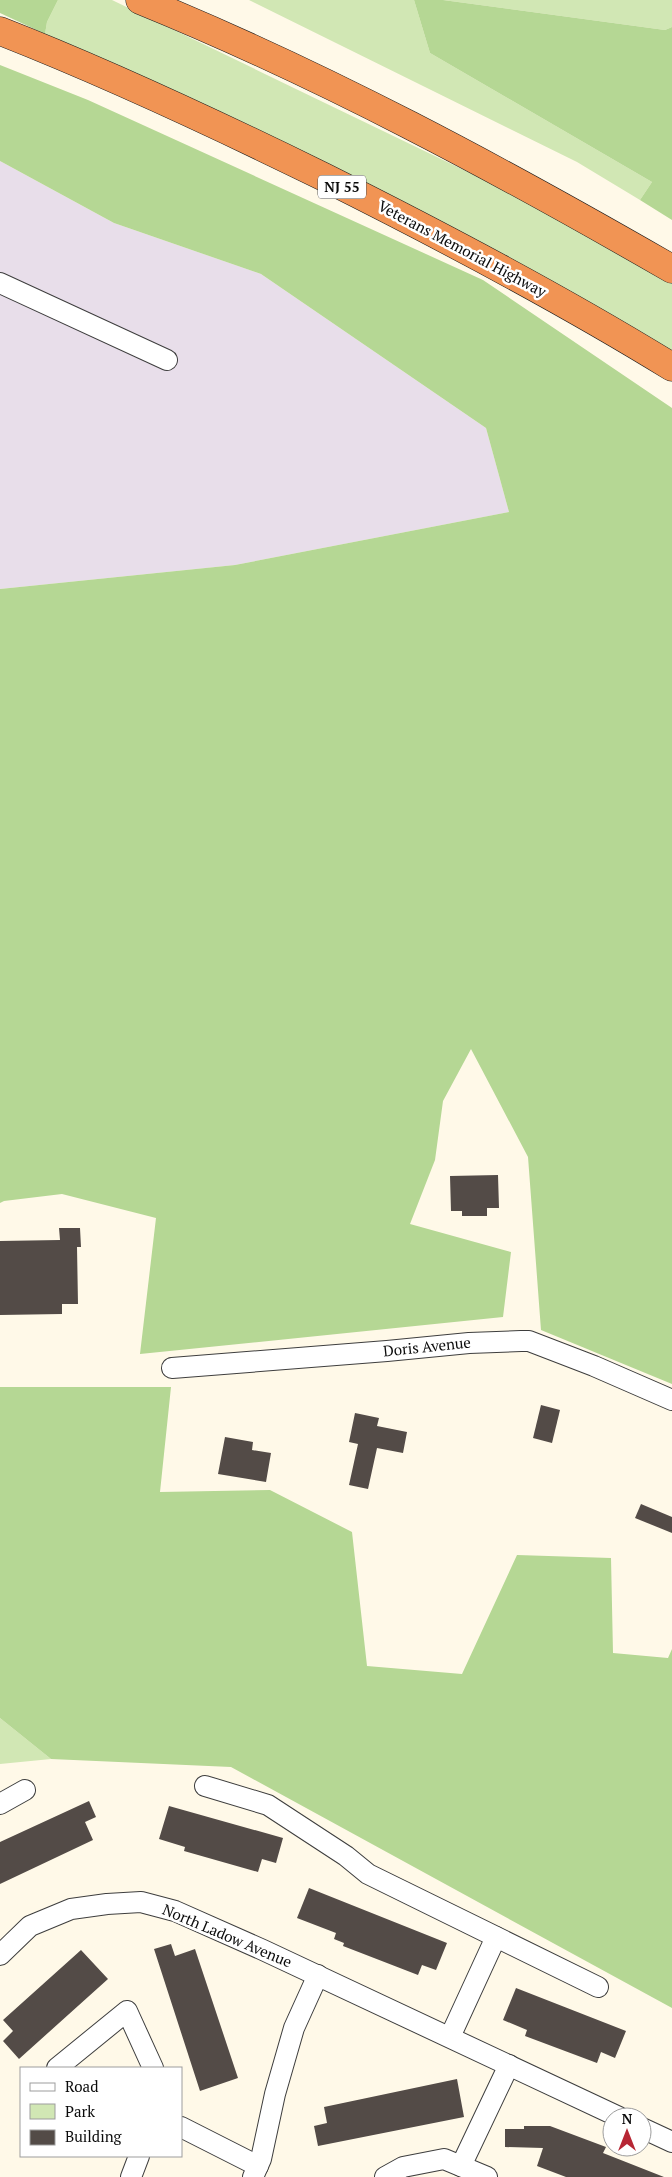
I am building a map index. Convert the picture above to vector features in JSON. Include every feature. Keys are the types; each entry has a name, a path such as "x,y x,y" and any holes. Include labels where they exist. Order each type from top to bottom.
{"highway":[{"path":"140,0 189,20 378,110 558,203 672,268"},
{"name":"Veterans Memorial Highway","path":"0,31 44,48 235,134 423,226 672,367"}],"street":[{"path":"0,283 167,360"},
{"name":"Doris Avenue","path":"172,1368 521,1340 529,1341 594,1366 672,1400"},
{"path":"205,1786 268,1805 346,1856 368,1874 598,1987"},
{"path":"0,1804 25,1790"},
{"name":"North Ladow Avenue","path":"0,1955 30,1926 71,1909 141,1902 175,1911 602,2109"},
{"path":"450,2037 496,1937"},
{"path":"182,2128 256,2171 294,2028 318,1976"},
{"path":"58,2067 127,2011 153,2067"},
{"path":"461,2166 508,2065"},
{"path":"652,2133 672,2142"},
{"path":"131,2177 139,2157"},
{"path":"385,2177 403,2166 444,2159 487,2177"}],"shaded area":[{"path":"0,161 114,223 261,274 486,428 509,512 235,565 0,589"}],"green space":[{"path":"0,0 58,0 47,22 45,34 0,13"},
{"path":"58,0 112,0 592,232 672,282 672,355 494,251 45,34 47,22"},
{"path":"249,0 414,0 430,53 652,182 640,200 577,162"},
{"path":"414,0 443,0 665,30 672,27 672,220 640,200 652,182 430,53"},
{"path":"443,0 672,0 672,27 665,30"},
{"path":"0,65 88,100 483,280 672,408 672,1384 541,1330 528,1157 471,1049 443,1101 435,1160 410,1224 511,1252 503,1317 140,1354 156,1218 62,1194 0,1203 0,589 235,565 509,512 486,428 261,274 114,223 0,161"},
{"path":"0,1387 171,1387 160,1492 270,1490 352,1532 367,1666 462,1674 517,1555 611,1558 613,1653 668,1658 672,1649 672,2008 231,1767 51,1759 0,1718"},
{"path":"0,1718 51,1759 0,1764"}],"building":[{"path":"498,1175 499,1208 487,1208 487,1216 462,1216 462,1211 451,1211 450,1176"},
{"path":"59,1228 80,1228 81,1247 77,1247 78,1304 62,1304 62,1314 0,1315 0,1241 60,1240"},
{"path":"541,1405 560,1410 552,1443 533,1438"},
{"path":"355,1413 379,1418 377,1426 407,1432 403,1453 377,1448 368,1489 349,1485 358,1444 349,1442"},
{"path":"225,1437 253,1442 252,1450 271,1453 266,1482 218,1474"},
{"path":"641,1504 672,1517 672,1533 635,1518"},
{"path":"89,1801 96,1817 85,1822 93,1840 0,1884 0,1842"},
{"path":"169,1806 283,1838 276,1863 262,1859 258,1872 184,1851 185,1847 159,1839"},
{"path":"309,1888 447,1943 436,1970 422,1965 418,1975 343,1946 344,1943 334,1939 336,1933 297,1918"},
{"path":"171,1944 175,1956 195,1949 238,2078 200,2091 154,1949"},
{"path":"81,1950 108,1979 19,2059 3,2041 13,2031 3,2020"},
{"path":"516,1988 626,2031 615,2058 601,2052 597,2063 525,2036 527,2030 503,2020"},
{"path":"457,2079 464,2117 318,2146 314,2126 327,2123 324,2107"},
{"path":"524,2126 550,2126 602,2146 602,2157 613,2157 664,2177 566,2177 537,2166 543,2148 505,2147 505,2129 524,2129"}]}
